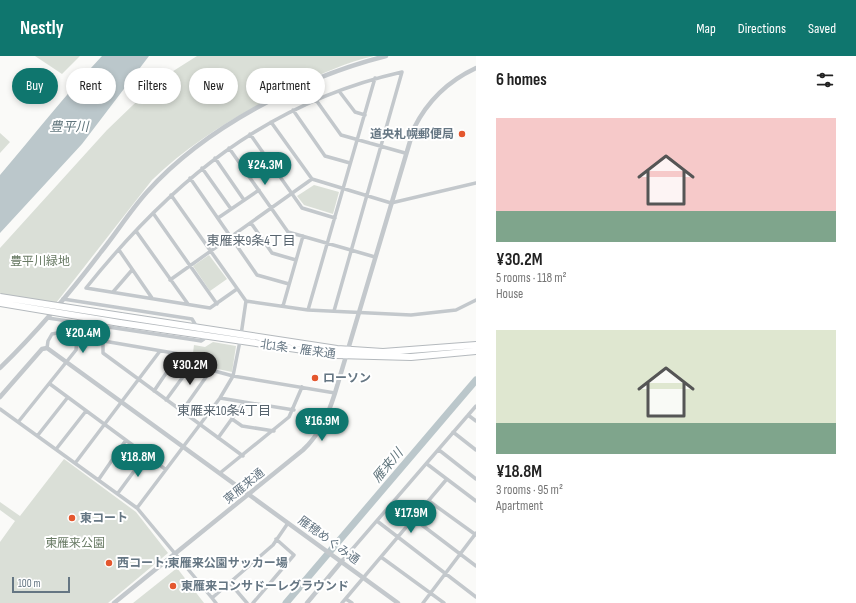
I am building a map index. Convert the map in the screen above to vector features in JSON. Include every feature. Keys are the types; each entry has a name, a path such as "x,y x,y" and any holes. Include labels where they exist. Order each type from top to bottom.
{"highway":[{"path":"0,297 121,320"},
{"path":"0,303 121,320"},
{"name":"北1条・雁来通","path":"121,320 199,329 240,338 348,353 411,357 476,351"},
{"name":"北1条・雁来通","path":"121,320 203,336 240,338"},
{"name":"北1条・雁来通","path":"348,353 476,345"}],"street":[{"path":"0,368 48,318 147,192 169,170 214,135 268,102 313,81 386,56"},
{"name":"東雁来通","path":"114,603 249,495 313,441 326,419 336,393 405,153 414,128 428,102 440,90 454,80 476,68"},
{"path":"325,96 375,78 402,72 382,147 334,311"},
{"path":"308,310 375,78"},
{"path":"339,91 355,112 365,115"},
{"path":"238,289 210,308 86,288 153,213 202,168 250,134 307,104"},
{"path":"319,104 339,133 405,153"},
{"path":"293,110 326,156 350,163"},
{"path":"271,122 312,179 343,189 391,203 476,183"},
{"path":"250,134 302,208 335,218"},
{"path":"229,148 288,232 375,257"},
{"path":"215,158 244,200"},
{"path":"202,168 231,209"},
{"path":"190,178 258,275 290,284"},
{"path":"170,280 312,179"},
{"path":"218,218 259,190"},
{"path":"137,508 220,398 233,376 246,301 171,195"},
{"path":"153,213 217,304"},
{"path":"251,223 272,253 296,260"},
{"path":"136,231 188,304"},
{"path":"283,306 304,236"},
{"path":"119,250 152,298"},
{"path":"113,292 132,270"},
{"path":"48,318 201,341 204,339 192,319 63,299"},
{"path":"246,301 308,310 411,314 456,310 476,300"},
{"path":"0,397 42,349 47,348 48,341 52,334 191,356 211,370 233,376 336,393"},
{"path":"19,421 76,350 77,337"},
{"path":"103,341 103,353 243,456"},
{"name":"雁穂めぐみ通","path":"47,348 398,603"},
{"path":"76,462 123,403 160,351"},
{"path":"154,390 179,354"},
{"path":"166,400 196,359"},
{"path":"182,411 211,370"},
{"path":"50,384 165,469"},
{"path":"220,473 274,431 289,417 294,410 302,387"},
{"path":"38,435 68,397"},
{"path":"220,398 294,410"},
{"path":"218,438 244,402"},
{"path":"307,603 476,406"},
{"path":"0,408 57,448 137,508 216,603"},
{"path":"57,448 86,411"},
{"path":"468,415 476,421"},
{"path":"232,419 242,426 274,431"},
{"path":"453,432 476,450"},
{"path":"99,479 126,440"},
{"path":"438,450 476,479"},
{"path":"118,493 146,455"},
{"path":"427,464 446,480 476,501"},
{"path":"342,603 430,501 446,480"},
{"path":"423,603 476,534 430,501"},
{"path":"414,519 476,566"},
{"path":"377,521 476,596"},
{"path":"212,598 273,545 288,523"},
{"path":"253,603 294,555 276,539"},
{"path":"381,557 444,603"},
{"path":"229,582 247,603"},
{"path":"346,599 352,603"}],"green space":[{"path":"35,56 80,56 68,68 66,68 62,74 58,71 58,68 53,68"},
{"name":"豊平川緑地","path":"197,56 374,56 325,73 325,68 246,68 246,104 261,104 238,116 202,139 152,180 56,303 0,295 0,248 107,130 134,104 181,104 181,68 178,68"},
{"path":"0,133 10,142 0,153"},
{"path":"314,185 339,192 333,214 304,205 297,196"},
{"path":"209,255 227,279 210,291 193,266"},
{"path":"213,342 236,346 232,372 213,368 193,353 194,345 205,347"},
{"name":"東雁来公園","path":"64,459 136,512 168,553 108,603 0,603 0,542 15,521 0,510 0,502 20,516"},
{"name":"東雁来コンサドーレグラウンド","path":"177,568 204,603 133,603"}],"water":[{"name":"豊平川","path":"102,56 149,56 140,68 124,68 124,89 116,99 116,68 91,68"},
{"name":"豊平川","path":"66,97 66,104 112,104 82,144 0,233 0,175"}],"waterway":[{"name":"雁来川","path":"286,603 476,380"}],"place":[{"name":"道央札幌郵便局","path":"462,134"},
{"name":"ローソン","path":"315,378"},
{"name":"東コート","path":"72,518"},
{"name":"西コート;東雁来公園サッカー場","path":"109,563"},
{"name":"東雁来コンサドーレグラウンド","path":"173,586"}],"district":[{"name":"東雁来9条4丁目","path":"251,240"},
{"name":"東雁来10条4丁目","path":"224,410"}]}
